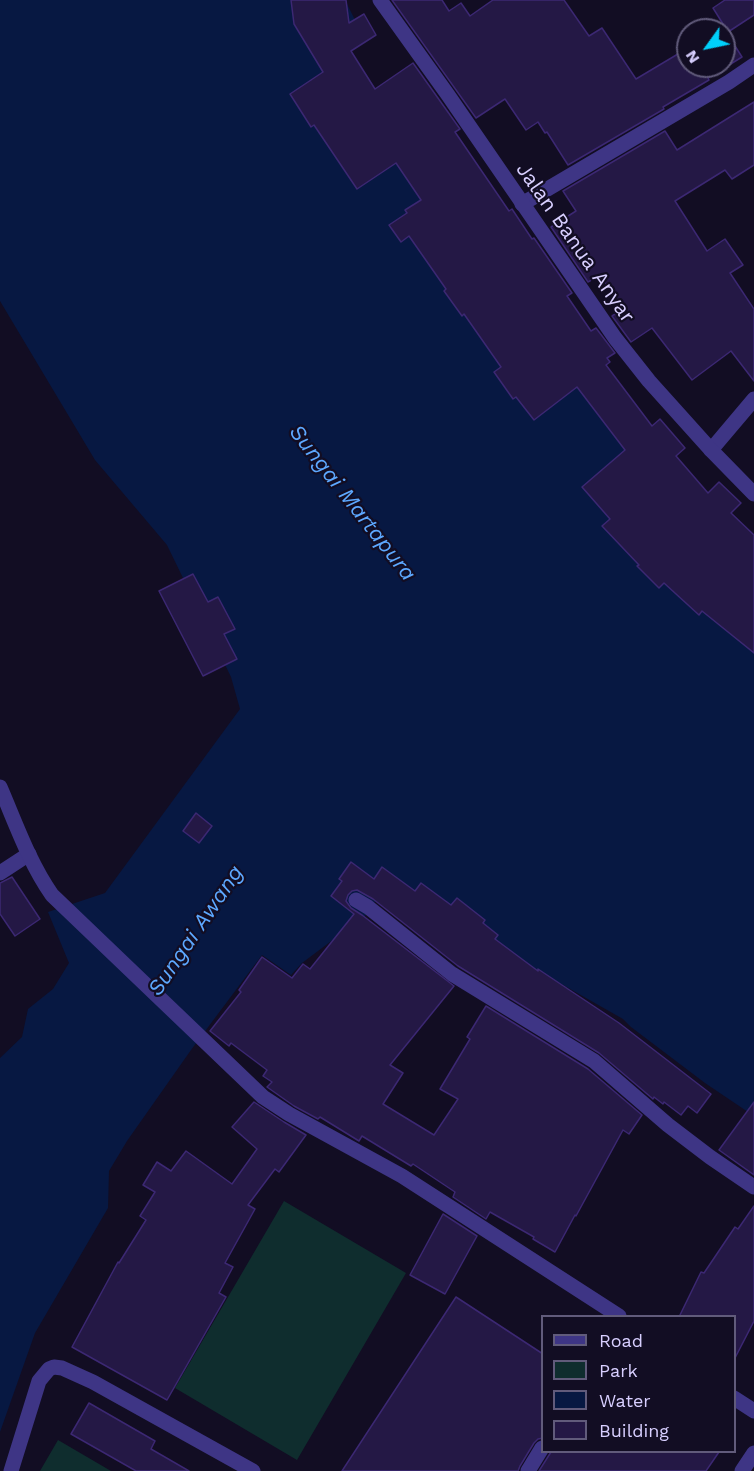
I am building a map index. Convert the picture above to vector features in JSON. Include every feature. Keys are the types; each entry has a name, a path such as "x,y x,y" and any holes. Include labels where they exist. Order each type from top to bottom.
{"street":[{"name":"Jalan Banua Anyar","path":"380,0 615,338 711,450 754,494"},
{"path":"522,204 754,65"},
{"path":"711,450 754,399"},
{"path":"0,787 28,854 52,895 263,1097 289,1114 402,1176 615,1315"},
{"path":"0,873 28,854"},
{"path":"356,900 368,906 452,974 594,1061 668,1125 710,1157 754,1186"},
{"path":"11,1471 39,1381 49,1369 54,1367 62,1368 93,1382 253,1471"},
{"path":"736,1399 754,1412"},
{"path":"528,1471 541,1451"},
{"path":"742,1471 754,1453"}],"green space":[{"path":"284,1201 406,1273 297,1460 175,1388"},
{"path":"58,1440 111,1471 40,1471"}],"water":[{"path":"0,0 345,0 363,36 344,53 625,416 754,553 754,1116 705,1083 623,1019 387,885 347,945 334,939 302,963 291,975 262,955 191,1050 127,1141 109,1171 108,1208 35,1333 0,1432 0,1058 22,1037 28,1009 53,989 69,963 48,912 105,893 240,709 231,677 167,545 95,460 0,301"}],"building":[{"path":"291,0 346,0 349,23 364,14 376,35 351,51 375,89 413,63 460,129 455,132 509,211 512,209 572,293 567,296 591,331 596,328 615,353 607,358 610,362 606,365 652,426 660,419 685,448 676,456 708,493 719,482 741,503 731,513 754,535 754,653 702,611 699,615 664,583 659,588 602,526 610,519 582,487 625,450 577,387 534,420 516,397 513,399 494,372 501,367 464,314 462,316 444,291 446,289 409,236 401,242 389,225 407,213 405,210 421,200 396,163 357,189 314,125 311,127 290,94 323,72 294,24"},
{"path":"392,0 442,0 449,11 461,3 470,16 493,0 564,0 589,36 602,28 636,79 676,55 676,78 708,78 709,80 568,165 538,122 526,130 505,99 476,118"},
{"path":"725,0 754,0 754,15 736,27 736,18 719,18 713,8"},
{"path":"736,48 742,57 736,61"},
{"path":"754,102 754,165 732,179 725,170 675,201 707,251 725,239 743,265 730,273 754,309 754,381 731,351 692,380 652,328 631,342 612,316 623,309 600,275 588,282 551,227 576,211 563,191 665,131 677,150"},
{"path":"193,574 208,602 218,597 235,629 224,634 237,659 203,676 159,591"},
{"path":"196,813 212,826 199,843 183,831"},
{"path":"351,862 374,879 382,867 415,891 421,883 451,905 457,898 485,920 483,923 498,935 495,939 538,971 538,969 619,1023 711,1094 697,1113 688,1106 681,1115 664,1102 663,1104 654,1097 653,1099 599,1053 458,966 373,899 357,890 348,895 346,901 351,908 454,986 390,1065 403,1073 383,1104 434,1135 458,1099 440,1089 470,1039 467,1037 486,1006 588,1069 642,1115 629,1134 623,1130 555,1252 490,1212 486,1219 453,1197 455,1192 413,1164 411,1166 362,1136 359,1141 320,1117 318,1119 294,1106 267,1087 272,1082 263,1076 267,1070 231,1043 229,1046 210,1031 241,992 239,990 262,957 292,978 303,964 310,969 354,914 331,896 342,881 339,879"},
{"path":"12,877 40,919 15,936 0,914 0,883"},
{"path":"254,1102 306,1135 279,1172 275,1169 248,1205 255,1209 225,1263 233,1267 219,1293 226,1297 167,1400 72,1347 118,1262 146,1220 140,1216 155,1192 143,1185 157,1162 171,1171 186,1151 232,1184 257,1149 232,1127"},
{"path":"754,1102 754,1175 719,1150"},
{"path":"754,1206 754,1321 736,1356 736,1315 680,1315 701,1272 704,1273 735,1227 738,1229"},
{"path":"443,1214 477,1236 445,1294 410,1275"},
{"path":"456,1297 541,1353 541,1438 534,1443 518,1471 342,1471"},
{"path":"89,1403 155,1441 151,1449 189,1471 136,1471 71,1434"},
{"path":"550,1453 718,1453 706,1471 539,1471"}],"water label":[{"name":"Sungai Martapura","path":"352,503"},
{"name":"Sungai Awang","path":"196,931"}]}
